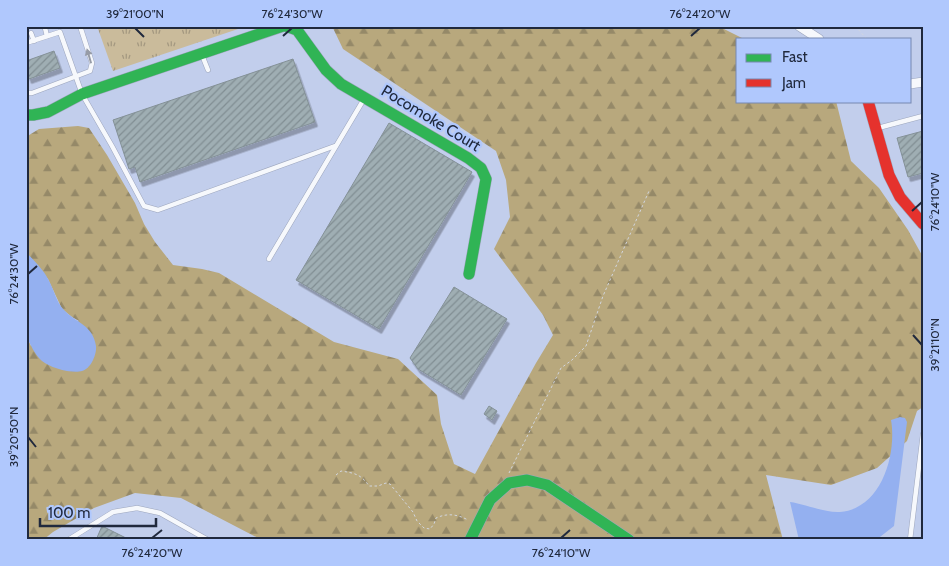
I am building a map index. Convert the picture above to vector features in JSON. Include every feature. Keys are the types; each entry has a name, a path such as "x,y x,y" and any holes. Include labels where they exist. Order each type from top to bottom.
{"street":[{"name":"Pocomoke Court","path":"26,115 32,116 52,111 82,94 277,27 284,26 297,30 326,70 341,84 468,158 481,168 486,179 469,274"},
{"path":"799,26 817,38"},
{"path":"868,102 884,162 891,180 900,196 923,224"},
{"path":"470,540 490,500 509,484 528,480 547,485 629,540"}],"lane":[{"path":"26,93 32,93 90,71 92,62 80,26"},
{"path":"45,28 48,36"},
{"path":"26,44 48,36 59,29 82,94 144,206 158,210 335,146"},
{"path":"31,33 34,41"},
{"path":"201,52 208,70"},
{"path":"270,259 365,98"},
{"path":"876,128 923,116"},
{"path":"910,540 923,434"},
{"path":"68,540 112,512 137,508 160,513 208,540"}],"path":[{"path":"855,26 866,38"},
{"path":"509,484 509,473 562,368 586,346 603,296 649,191"},
{"path":"336,475 341,471 356,473 364,478 369,486 390,484 424,528 430,529 436,518 446,514 462,517 478,525"}],"green space":[{"path":"97,26 247,26 113,71"},
{"path":"332,26 718,26 742,38 736,38 736,102 836,102 851,161 879,188 908,230 923,257 923,407 917,411 907,441 877,468 831,485 766,475 783,540 262,540 181,498 135,493 94,508 43,540 26,538 26,335 31,346 79,321 62,309 48,279 26,252 26,137 39,129 78,126 89,128 135,203 144,224 155,242 173,265 219,273 334,342 398,359 437,395 441,424 454,464 475,474 553,335 543,315 494,249 510,217 506,180 496,151 343,49"}],"water":[{"path":"26,252 46,275 61,307 88,329 94,339 96,349 94,357 91,364 85,370 73,372 50,366 39,359 31,346 26,335"},
{"path":"900,417 905,418 907,422 894,526 876,540 799,540 790,502 840,512 854,509 866,501 876,491 888,464 891,449 891,420"}],"building":[{"path":"54,51 60,68 29,79 26,71 26,61"},
{"path":"293,59 315,122 140,182 135,167 129,169 113,120"},
{"path":"389,123 472,172 379,329 296,280"},
{"path":"923,131 923,173 908,177 897,138"},
{"path":"454,287 507,319 461,395 418,369 410,358"},
{"path":"489,406 497,411 492,420 484,414"},
{"path":"102,526 130,540 96,540"}],"traffic: fast":[{"path":"26,115 48,112 82,94 283,26"},
{"path":"286,26 297,30 326,70 341,84 468,158 481,168 486,179 469,274"},
{"path":"470,540 490,500 509,483 527,480 547,485 629,540"}],"traffic: jam":[{"path":"868,102 889,175 900,197 923,224"}]}
